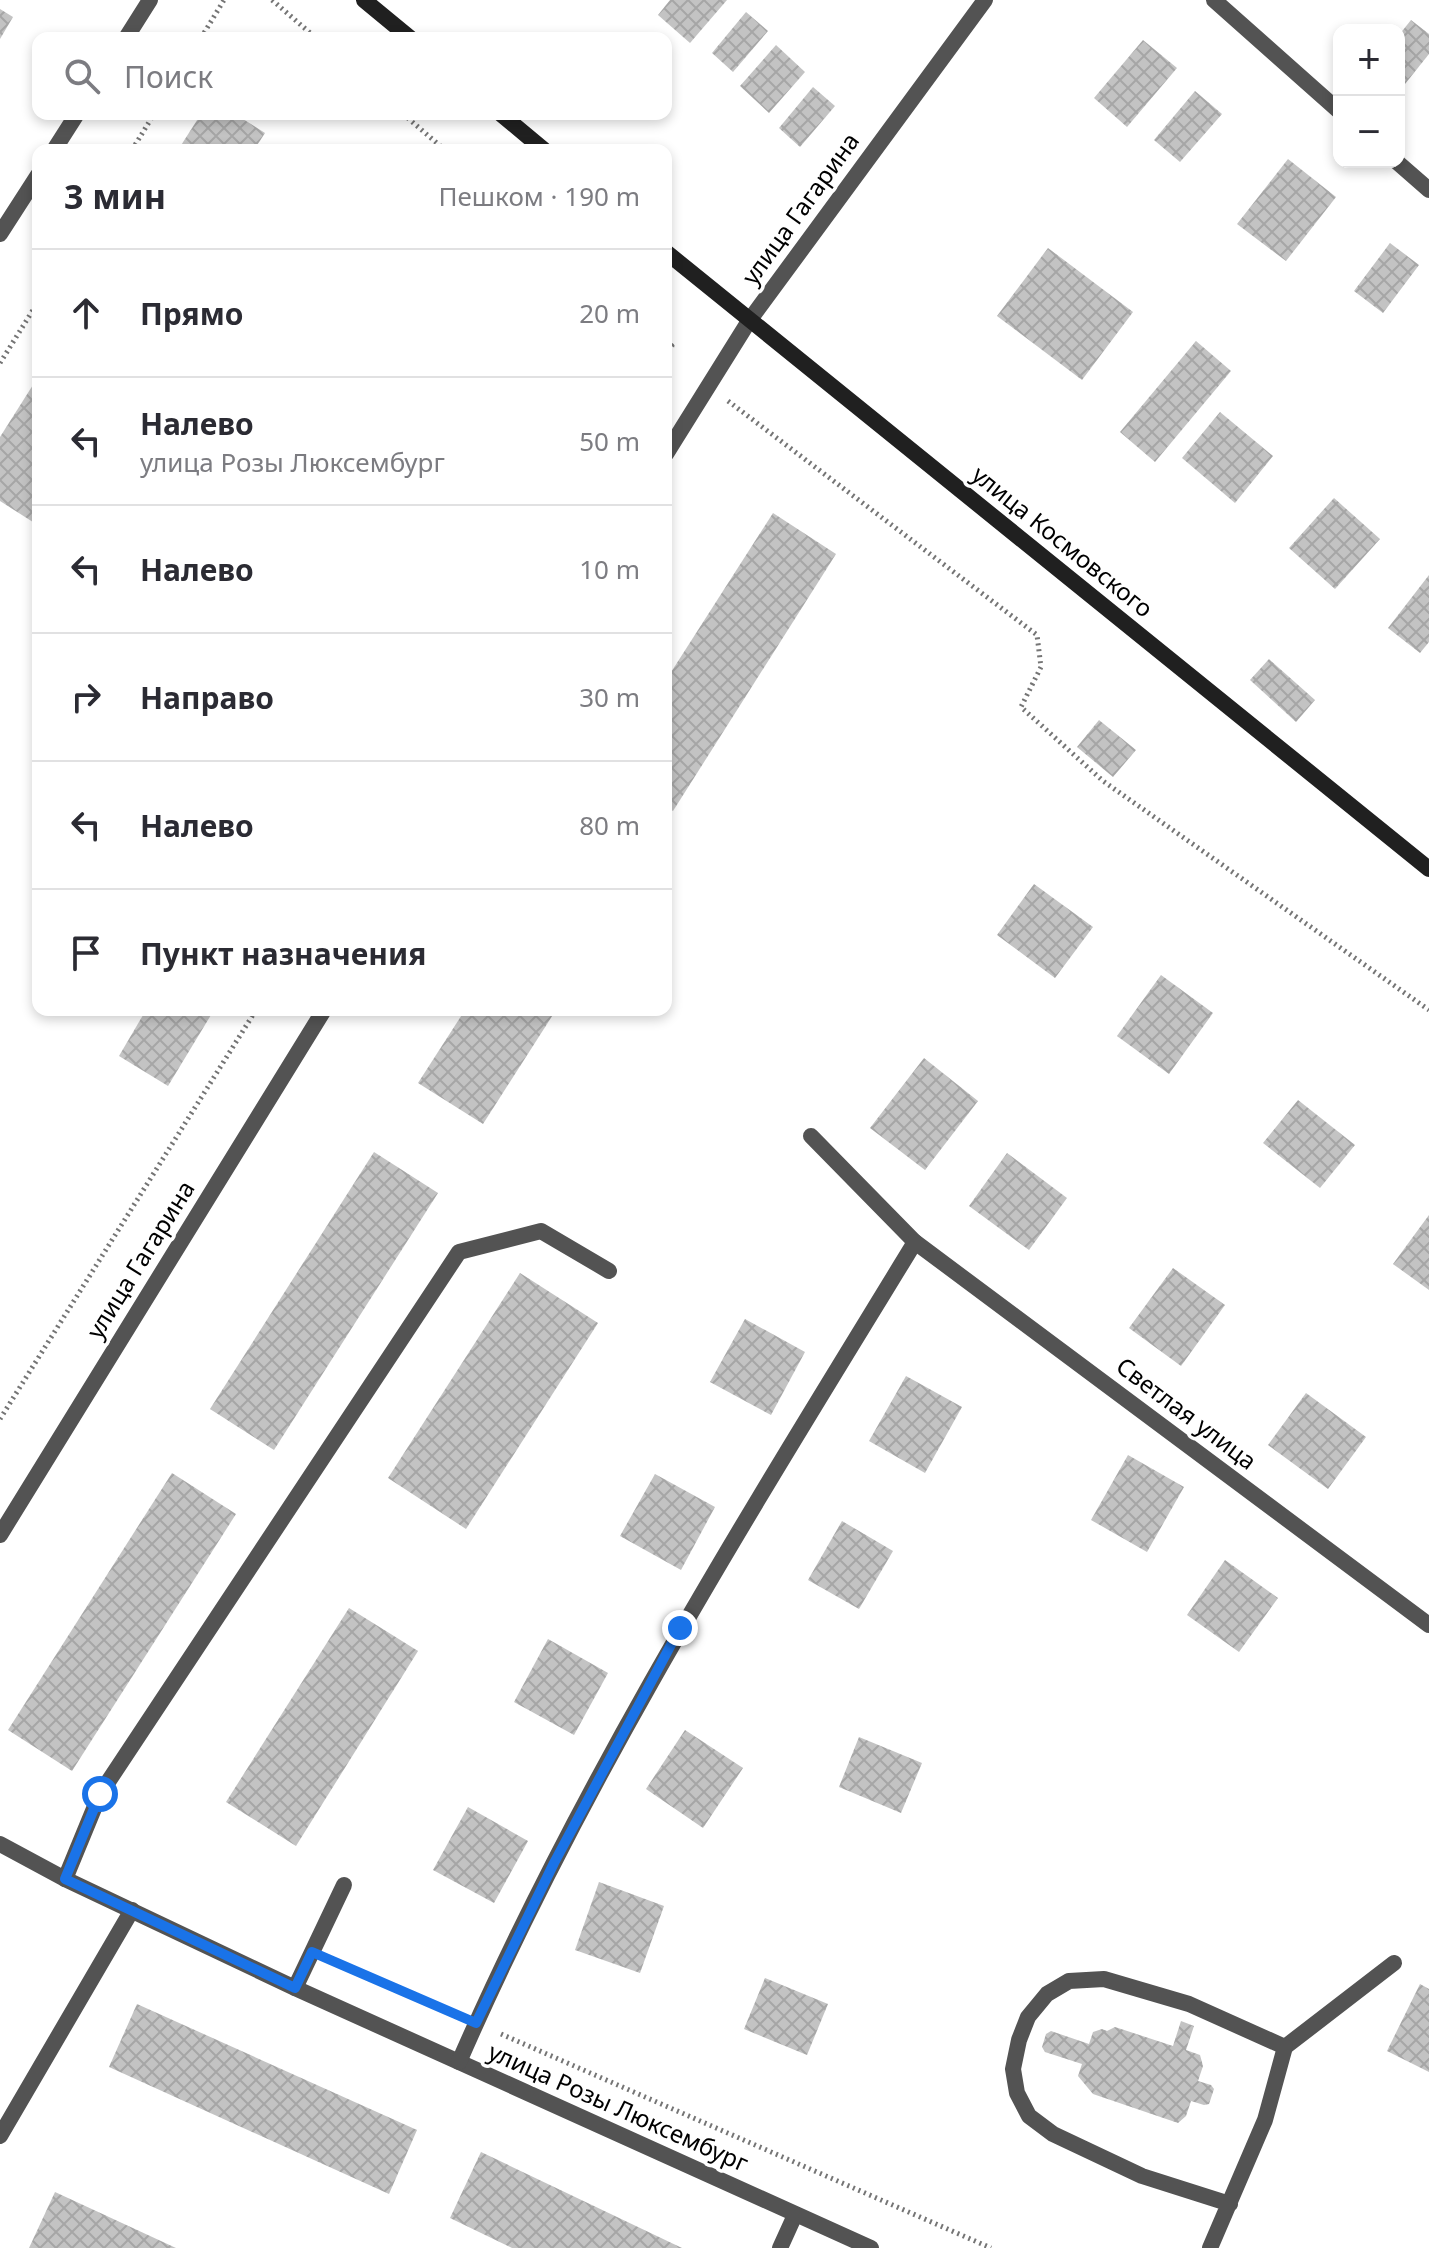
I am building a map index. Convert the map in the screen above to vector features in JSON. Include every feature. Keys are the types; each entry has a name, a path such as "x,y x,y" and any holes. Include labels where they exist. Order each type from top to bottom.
{"main road":[{"path":"364,0 403,32"},
{"path":"508,120 537,144"},
{"name":"улица Космовского","path":"672,257 1429,869"}],"street":[{"path":"130,32 150,0"},
{"name":"улица Гагарина","path":"672,444 749,321 985,0"},
{"path":"1214,0 1333,106"},
{"path":"58,144 73,120"},
{"path":"1404,168 1429,190"},
{"path":"0,234 32,184"},
{"name":"улица Гагарина","path":"0,1535 320,1016"},
{"name":"Светлая улица","path":"811,1136 915,1242 1429,1625"},
{"path":"65,1879 100,1794 459,1252 541,1231 609,1271"},
{"path":"459,2062 554,1863 680,1628 915,1242"},
{"name":"улица Розы Люксембург","path":"0,1844 65,1879 295,1988 871,2248"},
{"path":"295,1988 344,1885"},
{"path":"0,2136 132,1910"},
{"path":"1210,2248 1265,2120 1285,2047 1394,1963"},
{"path":"1230,2204 1142,2176 1053,2134 1029,2116 1017,2093 1013,2069 1019,2040 1028,2017 1047,1994 1069,1981 1104,1979 1189,2004 1285,2047"},
{"path":"780,2248 795,2215"}],"path":[{"path":"205,32 224,0"},
{"path":"272,0 309,32"},
{"path":"136,144 150,120"},
{"path":"410,120 438,144"},
{"path":"0,363 32,312"},
{"path":"708,385 1037,635 1041,667 1021,707 1103,781 1429,1010"},
{"path":"0,1419 252,1016"},
{"path":"312,1952 991,2248"}],"building":[{"path":"670,0 727,0 690,43 658,15"},
{"path":"0,9 13,17 0,39"},
{"path":"746,12 768,31 733,72 712,53"},
{"path":"1411,20 1429,34 1429,54 1405,84 1405,28"},
{"path":"1143,40 1177,68 1127,127 1094,98"},
{"path":"776,45 805,72 769,113 740,86"},
{"path":"813,87 835,106 800,147 779,128"},
{"path":"1195,91 1222,114 1180,162 1154,140"},
{"path":"197,120 244,120 265,133 258,144 182,144"},
{"path":"1288,159 1336,197 1286,261 1237,224"},
{"path":"1390,243 1419,265 1383,313 1354,291"},
{"path":"1048,248 1133,312 1082,380 997,316"},
{"path":"1196,341 1231,371 1155,462 1120,432"},
{"path":"32,386 32,521 0,501 0,437"},
{"path":"1220,412 1273,456 1235,503 1182,458"},
{"path":"1334,498 1380,539 1335,589 1289,548"},
{"path":"773,513 836,554 673,811 672,671"},
{"path":"1429,575 1429,642 1420,653 1388,628"},
{"path":"1269,659 1315,700 1296,722 1250,680"},
{"path":"1099,720 1136,750 1113,777 1077,747"},
{"path":"1034,884 1093,927 1055,978 997,935"},
{"path":"1161,975 1213,1013 1169,1074 1117,1036"},
{"path":"142,1016 210,1016 168,1086 119,1056"},
{"path":"461,1016 552,1016 483,1124 418,1083"},
{"path":"924,1058 978,1101 925,1170 870,1128"},
{"path":"1298,1100 1355,1145 1320,1188 1263,1143"},
{"path":"374,1152 438,1193 274,1450 210,1409"},
{"path":"1007,1153 1067,1198 1029,1250 969,1206"},
{"path":"1429,1215 1429,1290 1393,1264"},
{"path":"1173,1268 1225,1305 1181,1366 1129,1328"},
{"path":"520,1273 598,1323 466,1529 388,1478"},
{"path":"745,1319 805,1352 771,1415 710,1382"},
{"path":"906,1376 962,1407 925,1473 869,1441"},
{"path":"1306,1393 1366,1437 1328,1489 1268,1445"},
{"path":"1128,1455 1184,1487 1147,1552 1091,1520"},
{"path":"172,1473 236,1514 72,1771 8,1730"},
{"path":"655,1474 715,1507 681,1570 620,1536"},
{"path":"842,1521 893,1551 859,1609 808,1580"},
{"path":"1225,1560 1278,1598 1239,1652 1187,1615"},
{"path":"349,1608 418,1651 296,1846 226,1802"},
{"path":"548,1639 608,1673 574,1735 514,1702"},
{"path":"685,1730 743,1768 703,1828 646,1789"},
{"path":"859,1737 922,1763 901,1813 839,1787"},
{"path":"468,1807 528,1841 494,1903 433,1870"},
{"path":"599,1882 664,1906 640,1973 575,1950"},
{"path":"765,1978 828,2004 807,2055 744,2029"},
{"path":"1420,1984 1429,1989 1429,2072 1387,2051"},
{"path":"137,2004 417,2130 389,2194 109,2067"},
{"path":"1181,2021 1194,2026 1186,2050 1200,2055 1203,2066 1198,2081 1214,2089 1209,2104 1191,2101 1186,2116 1178,2123 1093,2094 1078,2076 1082,2064 1045,2052 1042,2047 1046,2034 1051,2031 1089,2044 1093,2032 1115,2027 1173,2046"},
{"path":"481,2152 682,2248 512,2248 450,2218"},
{"path":"55,2192 176,2248 29,2248"}],"route":[{"path":"100,1794 65,1879 295,1988 312,1952 476,2023 554,1863 680,1628"}]}
